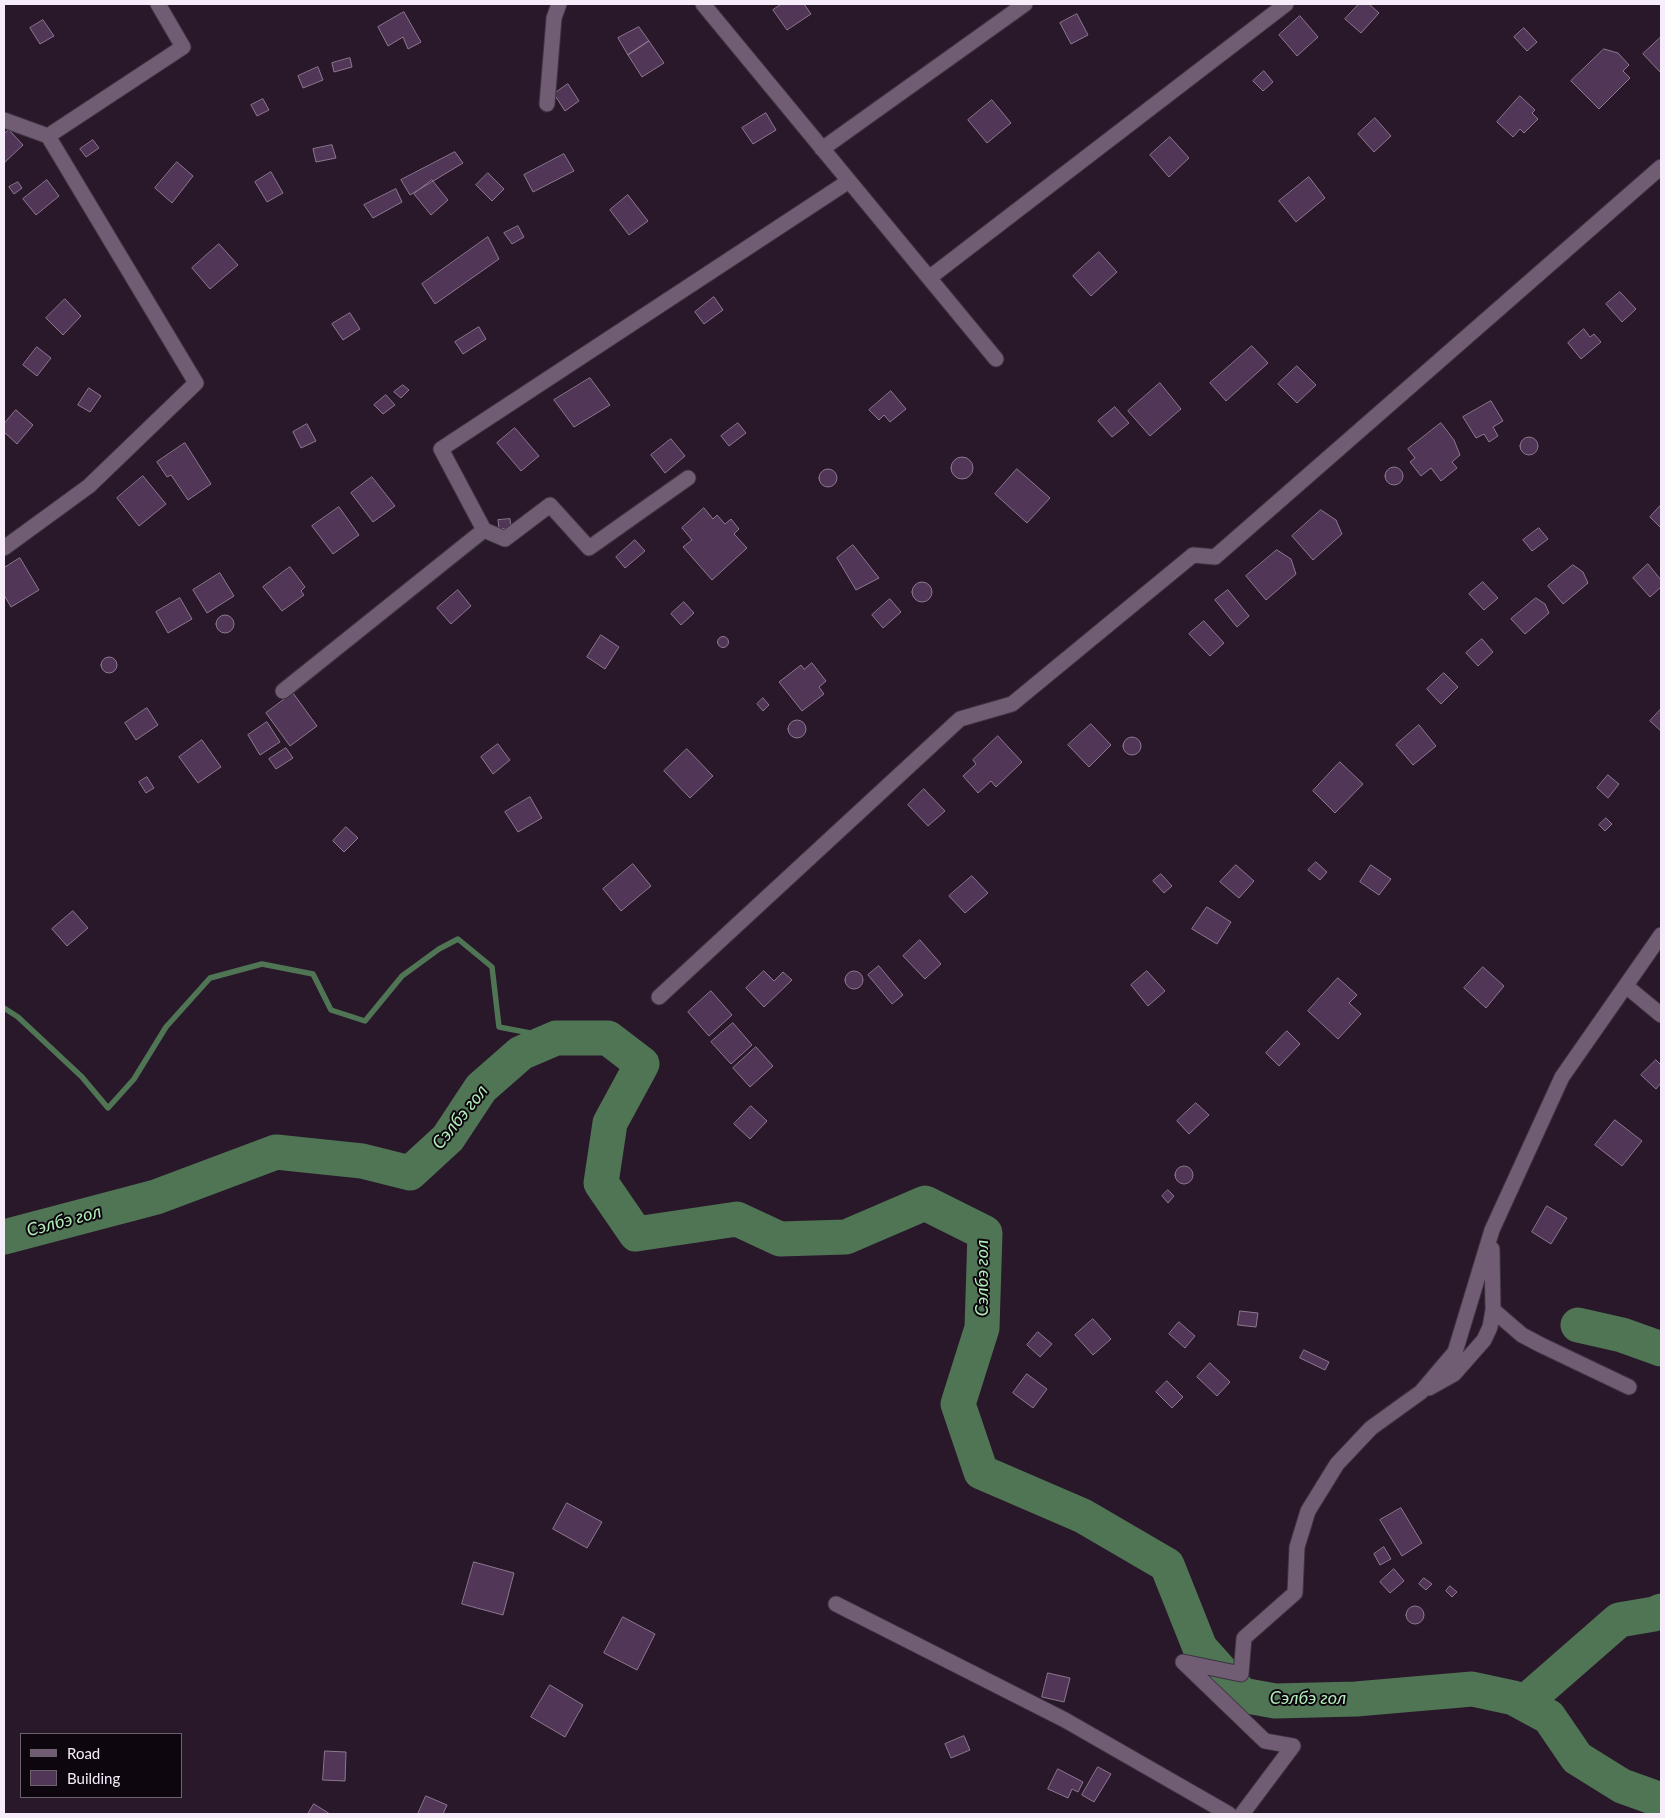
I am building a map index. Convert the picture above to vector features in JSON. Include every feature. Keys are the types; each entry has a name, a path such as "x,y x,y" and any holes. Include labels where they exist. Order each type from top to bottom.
{"street":[{"path":"48,136 183,47 158,4"},
{"path":"546,104 554,18 559,4"},
{"path":"703,4 996,359"},
{"path":"822,149 1025,4"},
{"path":"929,278 1286,4"},
{"path":"4,120 48,136 196,383 89,486 4,548"},
{"path":"659,997 960,720 1012,704 1193,555 1216,557 1661,167"},
{"path":"688,478 589,548 550,506 505,539 484,530 441,449 848,180"},
{"path":"283,691 484,530"},
{"path":"1420,1392 1456,1352 1492,1230 1562,1076 1661,935"},
{"path":"1626,986 1661,1015"},
{"path":"1242,1814 1293,1746 1265,1741 1183,1662 1241,1674 1244,1638 1295,1593 1297,1547 1308,1511 1337,1464 1371,1428 1420,1392 1454,1374 1484,1340 1490,1327 1493,1310 1492,1230"},
{"path":"1493,1310 1522,1335 1630,1387"},
{"path":"836,1604 1065,1720 1229,1814"}],"building":[{"path":"782,4 804,4 811,14 787,30 773,10"},
{"path":"1359,4 1369,4 1379,13 1361,33 1345,19"},
{"path":"404,12 421,42 408,49 403,37 388,46 378,27"},
{"path":"1077,14 1088,35 1071,44 1060,23"},
{"path":"1300,16 1318,37 1297,56 1279,35"},
{"path":"43,20 54,36 40,44 30,28"},
{"path":"639,27 649,41 628,55 618,38"},
{"path":"1524,28 1537,42 1527,51 1514,37"},
{"path":"1661,37 1661,73 1643,54"},
{"path":"649,41 664,63 642,77 628,55"},
{"path":"1604,49 1618,53 1629,65 1623,71 1630,78 1599,109 1571,81"},
{"path":"350,58 352,67 334,72 332,63"},
{"path":"318,67 323,80 303,88 298,76"},
{"path":"1264,71 1273,82 1263,91 1253,81"},
{"path":"568,84 579,101 565,111 554,94"},
{"path":"1520,96 1535,110 1532,113 1538,119 1524,133 1520,129 1513,137 1497,122"},
{"path":"263,99 269,110 257,116 251,105"},
{"path":"992,100 1011,123 987,143 968,120"},
{"path":"766,113 776,130 753,144 742,128"},
{"path":"1375,118 1391,136 1374,152 1358,134"},
{"path":"9,130 23,145 4,163 4,134"},
{"path":"1170,137 1189,158 1169,177 1150,155"},
{"path":"93,140 99,148 86,157 80,149"},
{"path":"332,145 336,158 316,162 313,149"},
{"path":"455,152 463,163 410,195 401,180"},
{"path":"564,154 574,171 533,192 524,175"},
{"path":"177,162 193,176 172,203 155,188"},
{"path":"271,172 283,193 267,202 255,182"},
{"path":"488,173 504,189 492,201 476,185"},
{"path":"1309,177 1325,198 1296,222 1279,201"},
{"path":"47,180 59,196 36,215 23,199"},
{"path":"432,180 448,200 431,215 414,194"},
{"path":"18,182 22,188 14,194 9,187"},
{"path":"396,189 402,202 373,218 364,205"},
{"path":"628,195 648,221 629,235 610,210"},
{"path":"518,226 524,237 512,244 504,233"},
{"path":"488,237 499,259 435,304 422,284"},
{"path":"219,244 238,265 210,289 192,268"},
{"path":"1099,252 1117,272 1091,296 1073,276"},
{"path":"1620,292 1636,309 1622,322 1606,304"},
{"path":"714,297 723,310 704,324 695,312"},
{"path":"65,299 81,316 63,335 46,318"},
{"path":"350,313 360,329 343,340 332,324"},
{"path":"479,327 486,339 463,354 455,342"},
{"path":"1584,329 1590,337 1594,334 1601,342 1581,359 1568,343"},
{"path":"1252,346 1268,363 1226,401 1210,383"},
{"path":"37,347 51,358 37,376 23,365"},
{"path":"1297,366 1316,385 1297,403 1278,384"},
{"path":"590,378 610,405 574,427 554,400"},
{"path":"1160,383 1181,409 1150,436 1128,411"},
{"path":"403,385 409,390 401,398 394,392"},
{"path":"89,388 101,396 90,412 78,405"},
{"path":"891,391 906,409 890,422 884,415 879,420 869,410"},
{"path":"386,395 395,405 383,414 374,405"},
{"path":"1491,401 1503,421 1493,427 1498,436 1489,442 1484,434 1476,438 1463,417"},
{"path":"1115,407 1129,423 1112,437 1098,421"},
{"path":"16,410 33,425 17,444 4,432 4,424"},
{"path":"738,423 746,433 729,446 721,436"},
{"path":"1441,423 1454,440 1460,455 1452,462 1457,468 1441,481 1431,468 1421,476 1410,462 1415,458 1408,449"},
{"path":"307,424 316,441 301,448 293,432"},
{"path":"515,428 539,456 521,471 497,443"},
{"path":"1529,437 1535,440 1538,446 1535,452 1529,455 1523,452 1520,446 1523,440"},
{"path":"671,439 685,456 665,473 651,455"},
{"path":"185,443 211,484 188,500 171,475 167,477 157,462"},
{"path":"958,457 966,457 973,464 973,472 966,479 958,479 951,472 951,464"},
{"path":"1390,467 1398,467 1403,472 1401,483 1390,485 1385,480 1385,472"},
{"path":"828,469 834,472 837,478 834,484 828,487 822,484 819,478 822,472"},
{"path":"1017,469 1050,498 1027,523 995,494"},
{"path":"143,476 166,504 139,526 117,498"},
{"path":"372,477 395,506 373,522 351,493"},
{"path":"1661,505 1661,528 1650,517"},
{"path":"339,507 359,535 333,554 312,526"},
{"path":"704,508 713,519 717,515 725,524 731,519 739,529 734,534 747,548 712,580 683,547 692,540 682,528"},
{"path":"1321,510 1336,520 1342,534 1313,560 1292,536"},
{"path":"510,519 511,528 499,529 498,520"},
{"path":"1539,528 1548,539 1532,551 1523,540"},
{"path":"635,540 645,551 625,568 616,557"},
{"path":"853,545 879,578 856,590 837,558"},
{"path":"1277,550 1291,559 1296,574 1266,600 1246,576"},
{"path":"20,558 39,590 11,607 4,595 4,568"},
{"path":"1648,564 1661,580 1661,587 1650,597 1633,578"},
{"path":"1573,565 1583,572 1588,583 1563,604 1548,586"},
{"path":"290,567 305,587 301,591 304,595 282,611 263,587"},
{"path":"220,573 234,596 207,613 193,590"},
{"path":"918,582 926,582 932,588 932,596 926,602 918,602 912,596 912,588"},
{"path":"1483,582 1498,598 1484,610 1469,594"},
{"path":"458,590 471,606 451,624 437,608"},
{"path":"1228,590 1249,616 1237,627 1215,600"},
{"path":"180,598 192,619 168,633 156,612"},
{"path":"1536,598 1545,604 1549,613 1525,634 1511,619"},
{"path":"890,599 901,612 883,628 872,615"},
{"path":"684,602 694,613 681,625 671,614"},
{"path":"225,615 231,618 234,624 231,630 225,633 219,630 216,624 219,618"},
{"path":"1204,621 1224,643 1210,656 1189,634"},
{"path":"601,635 619,647 605,669 587,657"},
{"path":"723,636 729,642 723,648 717,642"},
{"path":"1482,639 1493,652 1478,666 1466,653"},
{"path":"109,657 115,659 117,665 115,671 109,673 103,671 101,665 103,659"},
{"path":"812,663 826,681 819,687 824,694 802,711 779,682 801,665 804,669"},
{"path":"1444,673 1458,687 1441,704 1427,689"},
{"path":"293,693 317,726 290,746 266,713"},
{"path":"763,698 769,705 763,711 757,704"},
{"path":"147,708 158,725 136,740 125,723"},
{"path":"1661,709 1661,731 1650,721"},
{"path":"797,720 803,723 806,729 803,735 797,738 791,735 788,729 791,723"},
{"path":"267,722 280,742 260,755 248,735"},
{"path":"1091,724 1111,745 1089,767 1068,745"},
{"path":"1419,725 1436,746 1413,765 1396,745"},
{"path":"998,736 1022,762 996,787 991,781 978,793 963,776 976,764 973,760"},
{"path":"1132,737 1138,740 1141,746 1138,752 1132,755 1126,752 1123,746 1126,740"},
{"path":"202,740 221,767 198,783 179,757"},
{"path":"498,744 510,760 493,774 481,757"},
{"path":"286,748 293,758 276,769 269,759"},
{"path":"687,749 713,776 690,798 664,771"},
{"path":"1340,762 1363,784 1335,813 1313,791"},
{"path":"1608,775 1619,784 1608,798 1597,788"},
{"path":"147,777 154,788 146,793 139,782"},
{"path":"924,789 945,811 928,826 908,805"},
{"path":"530,797 542,818 518,832 505,812"},
{"path":"1606,818 1612,824 1605,831 1599,825"},
{"path":"346,827 358,838 344,852 333,841"},
{"path":"1316,862 1327,872 1320,880 1308,870"},
{"path":"633,864 651,886 621,911 603,889"},
{"path":"1236,865 1254,881 1239,898 1220,882"},
{"path":"1371,865 1391,879 1379,895 1360,882"},
{"path":"1161,874 1172,886 1164,893 1153,881"},
{"path":"972,876 988,893 965,913 949,896"},
{"path":"1207,907 1231,922 1217,944 1192,929"},
{"path":"73,911 88,928 67,946 52,929"},
{"path":"920,940 941,964 925,979 903,956"},
{"path":"879,966 903,995 892,1004 868,975"},
{"path":"1483,967 1504,986 1486,1008 1464,988"},
{"path":"764,971 774,981 783,972 792,980 764,1007 746,988"},
{"path":"854,971 860,974 863,980 860,986 854,989 848,986 845,980 848,974"},
{"path":"1147,971 1165,991 1148,1006 1131,985"},
{"path":"1338,978 1357,995 1349,1003 1361,1014 1338,1039 1308,1011"},
{"path":"711,991 732,1015 709,1036 688,1012"},
{"path":"733,1023 752,1045 731,1064 711,1042"},
{"path":"1287,1031 1300,1044 1279,1066 1266,1053"},
{"path":"756,1047 773,1066 750,1087 733,1068"},
{"path":"1656,1060 1661,1065 1661,1083 1656,1089 1641,1075"},
{"path":"1196,1103 1209,1115 1189,1134 1177,1121"},
{"path":"751,1106 767,1121 750,1139 734,1124"},
{"path":"1615,1120 1642,1141 1622,1166 1595,1145"},
{"path":"1184,1166 1190,1169 1193,1175 1190,1181 1184,1184 1178,1181 1175,1175 1178,1169"},
{"path":"1168,1190 1174,1196 1168,1203 1162,1196"},
{"path":"1547,1206 1567,1218 1551,1244 1532,1232"},
{"path":"1240,1311 1258,1313 1256,1327 1238,1325"},
{"path":"1093,1319 1111,1339 1093,1355 1075,1335"},
{"path":"1179,1322 1195,1336 1185,1348 1169,1334"},
{"path":"1038,1332 1052,1344 1040,1357 1027,1345"},
{"path":"1304,1350 1329,1362 1325,1370 1300,1358"},
{"path":"1210,1363 1230,1382 1217,1396 1197,1377"},
{"path":"1027,1374 1047,1389 1033,1408 1013,1393"},
{"path":"1167,1381 1183,1397 1172,1408 1156,1392"},
{"path":"567,1503 602,1522 587,1548 553,1529"},
{"path":"1401,1508 1422,1543 1402,1556 1380,1520"},
{"path":"1384,1547 1391,1559 1380,1565 1374,1554"},
{"path":"474,1562 514,1573 503,1615 462,1604"},
{"path":"1394,1569 1404,1581 1390,1593 1380,1582"},
{"path":"1424,1578 1432,1584 1426,1590 1419,1584"},
{"path":"1450,1586 1457,1592 1452,1597 1446,1591"},
{"path":"1415,1606 1421,1609 1424,1615 1421,1621 1415,1624 1409,1621 1406,1615 1409,1609"},
{"path":"623,1617 655,1634 637,1670 604,1653"},
{"path":"1048,1673 1070,1678 1064,1702 1042,1697"},
{"path":"550,1685 583,1705 565,1737 531,1717"},
{"path":"964,1736 970,1750 951,1758 945,1744"},
{"path":"325,1751 346,1752 345,1781 323,1780"},
{"path":"1098,1767 1111,1774 1094,1802 1082,1795"},
{"path":"1058,1769 1083,1782 1078,1792 1072,1789 1068,1798 1048,1789"},
{"path":"426,1796 447,1805 443,1814 418,1814"},
{"path":"314,1804 330,1814 308,1814"}],"waterway":[{"path":"4,1008 18,1017 82,1077 108,1108 134,1079 166,1027 210,978 262,964 313,974 331,1010 365,1021 402,976 439,949 458,939 492,967 499,1027 556,1038"},
{"name":"Сэлбэ гол","path":"4,1237 156,1197 276,1152 362,1161 410,1173 448,1138 481,1088 521,1053 556,1038 608,1038 642,1064 610,1123 601,1183 636,1234 737,1219 780,1239 846,1237 925,1203 985,1233 982,1328 958,1404 981,1472 1083,1516 1167,1565 1200,1648 1242,1695 1275,1701 1356,1699 1472,1689 1514,1698 1549,1717 1577,1758 1622,1786 1661,1800"},
{"path":"1578,1325 1622,1335 1661,1349"},
{"path":"1524,1703 1619,1620 1661,1611"}]}
